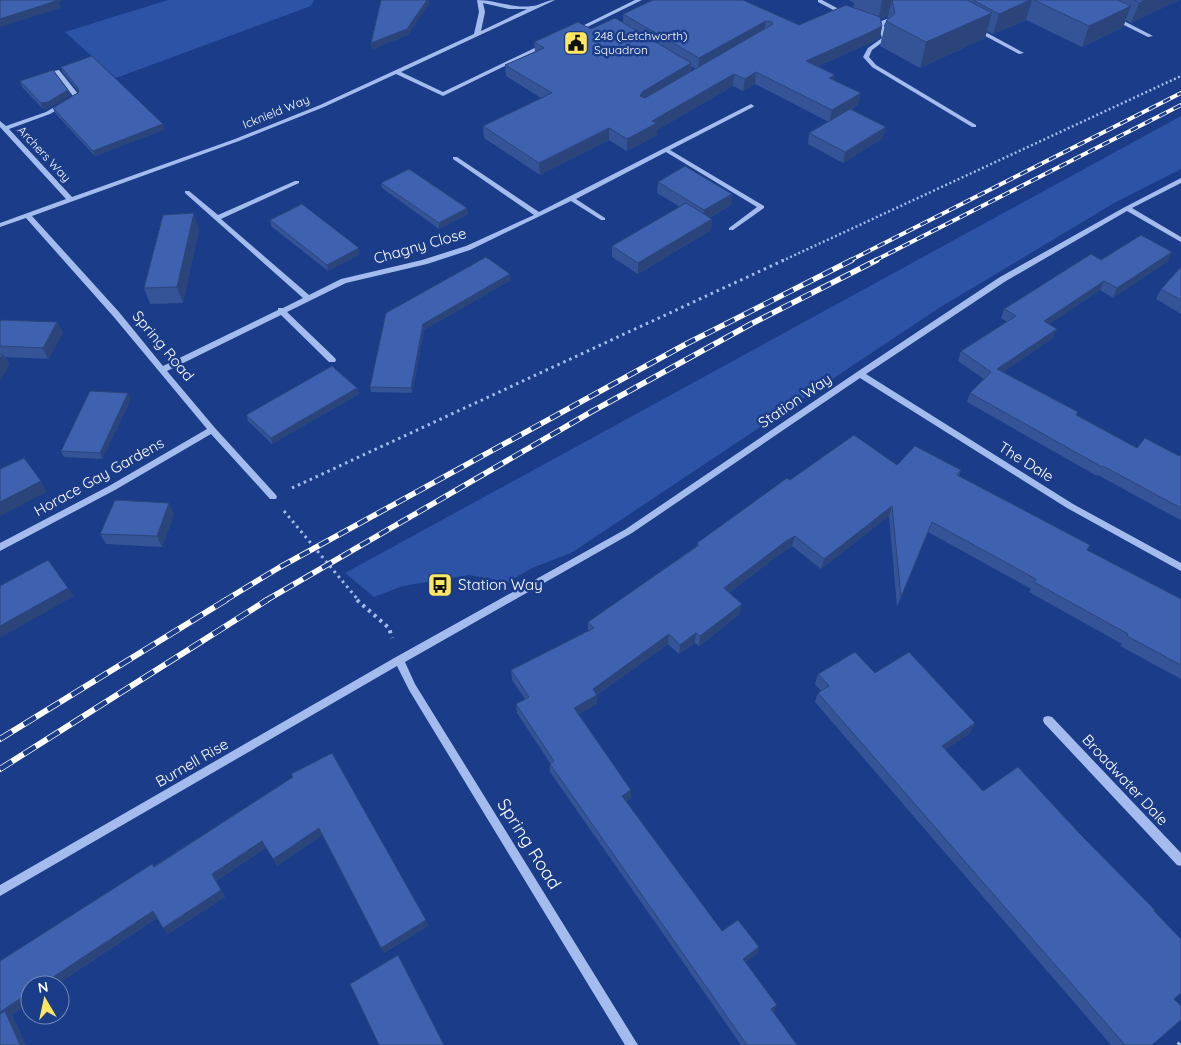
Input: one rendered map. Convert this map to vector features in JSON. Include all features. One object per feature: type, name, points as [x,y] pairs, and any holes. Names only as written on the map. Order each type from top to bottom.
[{"type":"street","points":[[477,34],[482,12],[480,0],[509,7],[535,8]]},
{"type":"street","name":"Icknield Way","points":[[0,225],[237,140],[322,106],[552,0]]},
{"type":"street","points":[[568,34],[606,19],[633,1]]},
{"type":"street","points":[[820,1],[850,16]]},
{"type":"street","points":[[905,14],[878,25],[885,38],[866,53],[866,57],[874,66],[974,126]]},
{"type":"street","points":[[1109,16],[1150,36]]},
{"type":"street","points":[[972,27],[1021,53]]},
{"type":"street","points":[[397,72],[443,94],[550,42]]},
{"type":"street","points":[[3,126],[48,113],[77,96],[58,71]]},
{"type":"street","name":"Chagny Close","points":[[164,369],[307,297],[344,281],[424,262],[468,248],[752,106]]},
{"type":"street","name":"Archers Way","points":[[3,126],[71,200]]},
{"type":"street","points":[[666,150],[762,206],[731,230]]},
{"type":"street","points":[[456,158],[539,214]]},
{"type":"street","name":"Station Way","points":[[399,660],[629,531],[1003,279],[1127,208],[1181,180]]},
{"type":"street","points":[[217,218],[296,182]]},
{"type":"street","points":[[187,192],[307,297]]},
{"type":"street","points":[[570,198],[603,219]]},
{"type":"street","points":[[1127,208],[1181,240]]},
{"type":"street","name":"Spring Road","points":[[27,215],[164,369],[212,430],[273,497]]},
{"type":"street","points":[[281,310],[332,360]]},
{"type":"street","name":"The Dale","points":[[860,374],[1070,506],[1181,567]]},
{"type":"street","name":"Horace Gay Gardens","points":[[0,547],[112,488],[212,430]]},
{"type":"street","name":"Spring Road","points":[[399,660],[412,687],[632,1045]]},
{"type":"street","name":"Burnell Rise","points":[[0,891],[399,660]]},
{"type":"street","name":"Broadwater Dale","points":[[1048,720],[1181,861]]},
{"type":"path","points":[[399,660],[389,628],[357,600],[273,497],[1181,76]]},
{"type":"path","points":[[1178,1045],[1181,1042]]},
{"type":"shaded area","points":[[168,0],[314,0],[311,6],[116,78],[65,32]]},
{"type":"shaded area","points":[[1181,116],[1181,169],[1116,202],[939,308],[571,553],[532,568],[508,582],[469,575],[403,586],[374,597],[345,573]]},
{"type":"building","points":[[0,0],[59,0],[0,19]]},
{"type":"building","points":[[381,0],[427,0],[407,29],[371,43]]},
{"type":"building","points":[[653,0],[743,0],[799,25],[846,5],[880,17],[882,26],[806,61],[835,75],[829,78],[861,93],[832,110],[756,72],[745,79],[734,74],[652,121],[657,123],[627,139],[609,128],[539,163],[483,126],[552,93],[505,65],[544,48],[534,42],[578,22],[591,29],[615,18],[691,63],[642,92],[640,96],[645,98],[773,24],[766,21],[699,58],[623,14]]},
{"type":"building","points":[[892,0],[967,0],[992,13],[926,42],[886,21],[895,13]]},
{"type":"building","points":[[973,0],[1030,0],[999,14]]},
{"type":"building","points":[[1034,0],[1118,0],[1131,6],[1089,26]]},
{"type":"building","points":[[1134,0],[1145,0],[1139,3]]},
{"type":"building","points":[[92,56],[163,124],[93,151],[53,108],[79,92],[78,88],[61,67]]},
{"type":"building","points":[[53,70],[68,90],[48,102],[41,103],[20,81]]},
{"type":"building","points":[[850,109],[886,127],[845,152],[809,133]]},
{"type":"building","points":[[685,166],[732,194],[704,210],[658,182]]},
{"type":"building","points":[[409,169],[467,208],[439,223],[381,183]]},
{"type":"building","points":[[686,203],[712,219],[638,263],[612,246]]},
{"type":"building","points":[[302,204],[359,248],[327,265],[270,220]]},
{"type":"building","points":[[194,213],[177,287],[144,288],[163,215]]},
{"type":"building","points":[[1141,235],[1172,252],[1117,288],[1104,281],[1044,321],[1057,329],[997,369],[1078,412],[1076,415],[1137,448],[1145,438],[1179,456],[1181,454],[1181,508],[1102,467],[970,393],[991,372],[961,351],[1016,316],[1004,309],[1091,254],[1101,260]]},
{"type":"building","points":[[486,257],[510,274],[423,324],[411,388],[370,387],[386,313]]},
{"type":"building","points":[[1181,267],[1181,300],[1161,289]]},
{"type":"building","points":[[1,320],[57,322],[43,348],[0,346]]},
{"type":"building","points":[[332,366],[357,388],[271,438],[246,415]]},
{"type":"building","points":[[90,391],[128,393],[100,453],[61,451]]},
{"type":"building","points":[[854,435],[897,465],[915,446],[961,470],[957,475],[1090,545],[1087,550],[1181,599],[1181,665],[1034,582],[1036,579],[932,522],[901,597],[892,506],[824,559],[795,536],[786,541],[724,588],[742,604],[700,636],[696,633],[680,645],[669,634],[593,689],[597,695],[574,708],[631,790],[622,796],[722,931],[738,920],[759,947],[743,959],[777,1005],[771,1009],[797,1045],[747,1045],[550,764],[554,761],[516,704],[529,697],[511,670],[594,628],[588,622],[699,545],[697,543],[787,478],[790,480]]},
{"type":"building","points":[[24,458],[41,481],[0,502],[0,469]]},
{"type":"building","points":[[115,500],[169,503],[157,536],[100,534]]},
{"type":"building","points":[[48,560],[68,588],[0,626],[0,586]]},
{"type":"building","points":[[855,652],[875,673],[909,652],[975,723],[942,746],[983,791],[1018,767],[1181,939],[1181,993],[1174,999],[1181,1006],[1181,1020],[1152,1045],[1125,1045],[818,693],[829,686],[818,674]]},
{"type":"building","points":[[332,753],[426,920],[381,948],[319,828],[273,859],[262,841],[212,874],[221,890],[163,928],[153,911],[56,975],[20,975],[20,999],[0,1012],[0,961],[152,864],[154,867],[293,777],[291,774]]},
{"type":"building","points":[[398,955],[444,1045],[379,1045],[350,984]]},
{"type":"building","points":[[5,1011],[20,1045],[0,1045],[0,1014]]},
{"type":"railway","points":[[849,261],[1181,93]]},
{"type":"railway","points":[[874,261],[1181,105]]},
{"type":"railway","points":[[224,601],[280,567],[686,344],[852,260]]},
{"type":"railway","points":[[265,601],[591,412],[751,324],[877,260]]},
{"type":"railway","points":[[0,739],[226,600]]},
{"type":"railway","points":[[0,769],[267,600]]},
{"type":"place","name":"248 (Letchworth) Squadron","points":[[576,43]]},
{"type":"place","name":"Station Way","points":[[440,585]]}]
